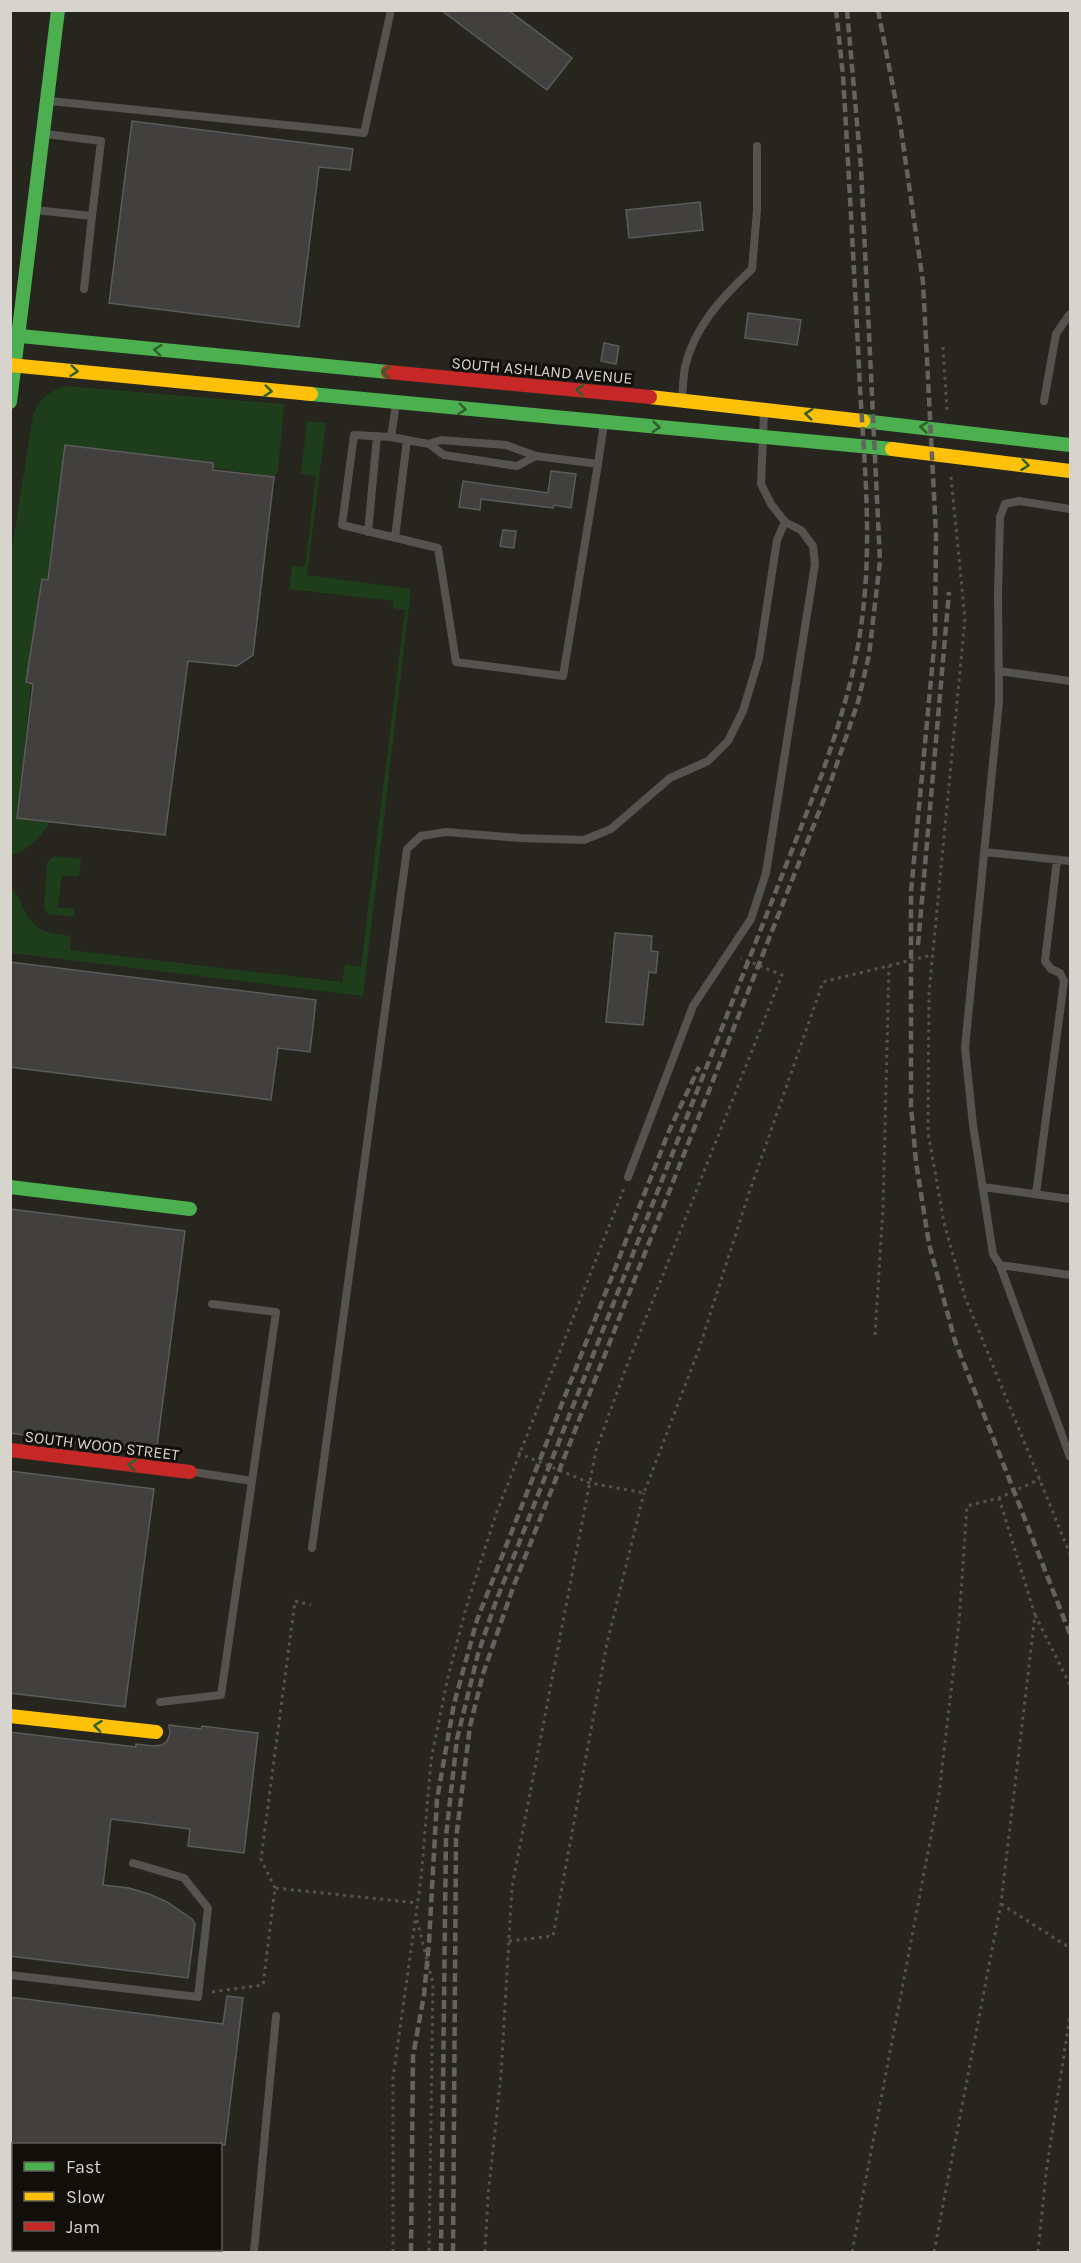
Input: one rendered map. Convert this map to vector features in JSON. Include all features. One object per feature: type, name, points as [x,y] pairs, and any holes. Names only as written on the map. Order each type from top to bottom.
[{"type":"main road","points":[[10,402],[15,336],[34,209],[58,10]]},
{"type":"main road","name":"SOUTH ASHLAND AVENUE","points":[[15,336],[682,400],[1071,445]]},
{"type":"main road","points":[[13,365],[866,447],[1071,471]]},
{"type":"main road","points":[[10,1187],[190,1209]]},
{"type":"main road","name":"SOUTH WOOD STREET","points":[[10,1450],[190,1472]]},
{"type":"main road","points":[[10,1716],[156,1732]]},
{"type":"lane","points":[[48,101],[364,133],[391,10]]},
{"type":"lane","points":[[43,134],[101,141],[84,289]]},
{"type":"lane","points":[[682,400],[686,365],[702,324],[730,289],[752,269],[757,210],[757,146]]},
{"type":"lane","points":[[34,209],[92,216]]},
{"type":"lane","points":[[1044,401],[1056,334],[1070,312]]},
{"type":"lane","points":[[391,437],[397,403]]},
{"type":"lane","points":[[628,1177],[693,1006],[751,919],[766,873],[815,564],[813,546],[801,530],[784,522],[771,504],[761,484],[764,409]]},
{"type":"lane","points":[[536,456],[517,466],[444,455],[429,444],[391,437],[354,435],[342,525],[438,548],[456,662],[562,676],[604,422]]},
{"type":"lane","points":[[368,532],[377,436]]},
{"type":"lane","points":[[394,538],[407,440]]},
{"type":"lane","points":[[429,444],[441,440],[506,445],[536,456],[598,464]]},
{"type":"lane","points":[[1071,509],[1019,501],[1005,504],[1000,517],[999,700],[965,1048],[982,1187],[993,1254],[1000,1265],[1071,1457]]},
{"type":"lane","points":[[312,1548],[407,849],[421,836],[446,832],[584,840],[610,829],[670,778],[708,761],[728,741],[743,711],[759,658],[777,540],[784,522]]},
{"type":"lane","points":[[999,671],[1071,681]]},
{"type":"lane","points":[[984,852],[1071,861]]},
{"type":"lane","points":[[1036,1194],[1064,981],[1060,973],[1051,969],[1045,961],[1057,860]]},
{"type":"lane","points":[[982,1187],[1071,1199]]},
{"type":"lane","points":[[1000,1265],[1071,1275]]},
{"type":"lane","points":[[160,1702],[221,1695],[276,1312],[212,1304]]},
{"type":"lane","points":[[190,1472],[252,1481]]},
{"type":"lane","points":[[10,1976],[198,1996],[208,1908],[184,1878],[133,1863]]},
{"type":"lane","points":[[254,2253],[276,2016]]},
{"type":"lane","points":[[119,2251],[136,2253]]},
{"type":"path","points":[[943,347],[946,403]]},
{"type":"path","points":[[485,2253],[488,2196],[501,2074],[512,1887],[596,1450],[626,1368],[782,975],[728,952]]},
{"type":"path","points":[[509,1941],[553,1936],[607,1643],[644,1493],[699,1349],[748,1196],[823,982],[933,955]]},
{"type":"path","points":[[875,1335],[883,1208],[889,966]]},
{"type":"path","points":[[393,2253],[393,2078],[418,1903],[431,1760],[448,1677],[466,1608],[496,1514],[628,1177]]},
{"type":"path","points":[[518,1453],[590,1483],[644,1493]]},
{"type":"path","points":[[852,2253],[939,1794],[959,1622],[967,1506],[999,1498],[1040,1479]]},
{"type":"path","points":[[999,1498],[1035,1615],[1071,1685]]},
{"type":"path","points":[[198,1996],[263,1985],[275,1888],[261,1859],[295,1601],[311,1605]]},
{"type":"path","points":[[934,2253],[1001,1903],[1035,1615]]},
{"type":"path","points":[[275,1888],[418,1903]]},
{"type":"path","points":[[1001,1903],[1071,1948]]},
{"type":"path","points":[[416,1916],[432,1984],[429,2253]]},
{"type":"path","points":[[1038,2253],[1046,2173],[1071,2015]]},
{"type":"green space","points":[[65,386],[284,404],[278,472],[274,477],[65,446],[48,580],[42,579],[17,818],[50,822],[33,843],[11,855],[11,554],[33,415],[45,396]]},
{"type":"green space","points":[[307,421],[326,423],[307,575],[411,589],[363,996],[11,953],[11,888],[37,927],[48,932],[71,936],[70,950],[342,982],[345,965],[361,967],[405,610],[392,608],[393,601],[289,589],[292,566],[305,567],[316,476],[301,474]]},
{"type":"green space","points":[[57,856],[81,859],[79,877],[62,875],[58,907],[75,909],[74,917],[49,914],[44,909],[47,864],[51,858]]},
{"type":"building","points":[[441,10],[508,10],[572,58],[547,90]]},
{"type":"building","points":[[132,121],[353,149],[350,170],[319,167],[299,327],[109,303]]},
{"type":"building","points":[[700,202],[703,230],[629,238],[626,210]]},
{"type":"building","points":[[748,313],[801,320],[797,345],[745,338]]},
{"type":"building","points":[[604,343],[619,346],[616,364],[601,361]]},
{"type":"building","points":[[65,445],[213,463],[213,470],[274,477],[253,655],[237,666],[188,661],[165,835],[17,818],[33,684],[26,682],[42,579],[48,580]]},
{"type":"building","points":[[551,471],[576,474],[571,508],[481,499],[480,510],[459,507],[463,481],[548,493]]},
{"type":"building","points":[[503,530],[516,531],[514,548],[500,546]]},
{"type":"building","points":[[615,933],[652,936],[651,951],[658,952],[656,973],[649,972],[643,1025],[606,1022]]},
{"type":"building","points":[[10,962],[316,1000],[310,1052],[278,1048],[271,1100],[10,1067]]},
{"type":"building","points":[[10,1209],[185,1231],[156,1454],[10,1433]]},
{"type":"building","points":[[10,1471],[154,1489],[125,1707],[10,1693]]},
{"type":"building","points":[[169,1725],[201,1729],[202,1726],[258,1733],[244,1853],[188,1846],[190,1829],[111,1819],[103,1885],[129,1888],[149,1894],[167,1902],[192,1919],[195,1924],[188,1978],[10,1956],[10,1732],[136,1747],[136,1744],[162,1745],[170,1734]]},
{"type":"building","points":[[227,1996],[243,1998],[225,2145],[222,2143],[12,2143],[10,2145],[10,1997],[223,2024]]},
{"type":"railway","points":[[441,2252],[446,1836],[457,1739],[478,1654],[495,1604],[822,774],[844,704],[857,651],[866,572],[866,480],[843,75],[836,10]]},
{"type":"railway","points":[[453,2252],[456,1839],[470,1726],[483,1674],[514,1585],[830,784],[858,702],[869,655],[880,561],[861,168],[847,10]]},
{"type":"railway","points":[[878,10],[900,123],[923,282],[936,534],[935,637],[911,892],[911,1106],[916,1162],[929,1244],[955,1341],[1070,1634]]},
{"type":"railway","points":[[918,945],[949,592]]},
{"type":"railway","points":[[411,2252],[413,2056],[424,1995],[429,1942],[437,1799],[454,1704],[477,1620],[669,1131],[699,1067]]},
{"type":"traffic: fast","points":[[10,402],[58,10]]},
{"type":"traffic: fast","points":[[10,335],[388,372]]},
{"type":"traffic: fast","points":[[311,394],[892,449]]},
{"type":"traffic: fast","points":[[863,421],[1070,445]]},
{"type":"traffic: fast","points":[[10,1187],[190,1209]]},
{"type":"traffic: slow","points":[[10,365],[311,394]]},
{"type":"traffic: slow","points":[[650,397],[863,421]]},
{"type":"traffic: slow","points":[[892,449],[1070,471]]},
{"type":"traffic: slow","points":[[10,1716],[156,1732]]},
{"type":"traffic: jam","points":[[388,372],[650,397]]},
{"type":"traffic: jam","points":[[10,1450],[190,1472]]}]
